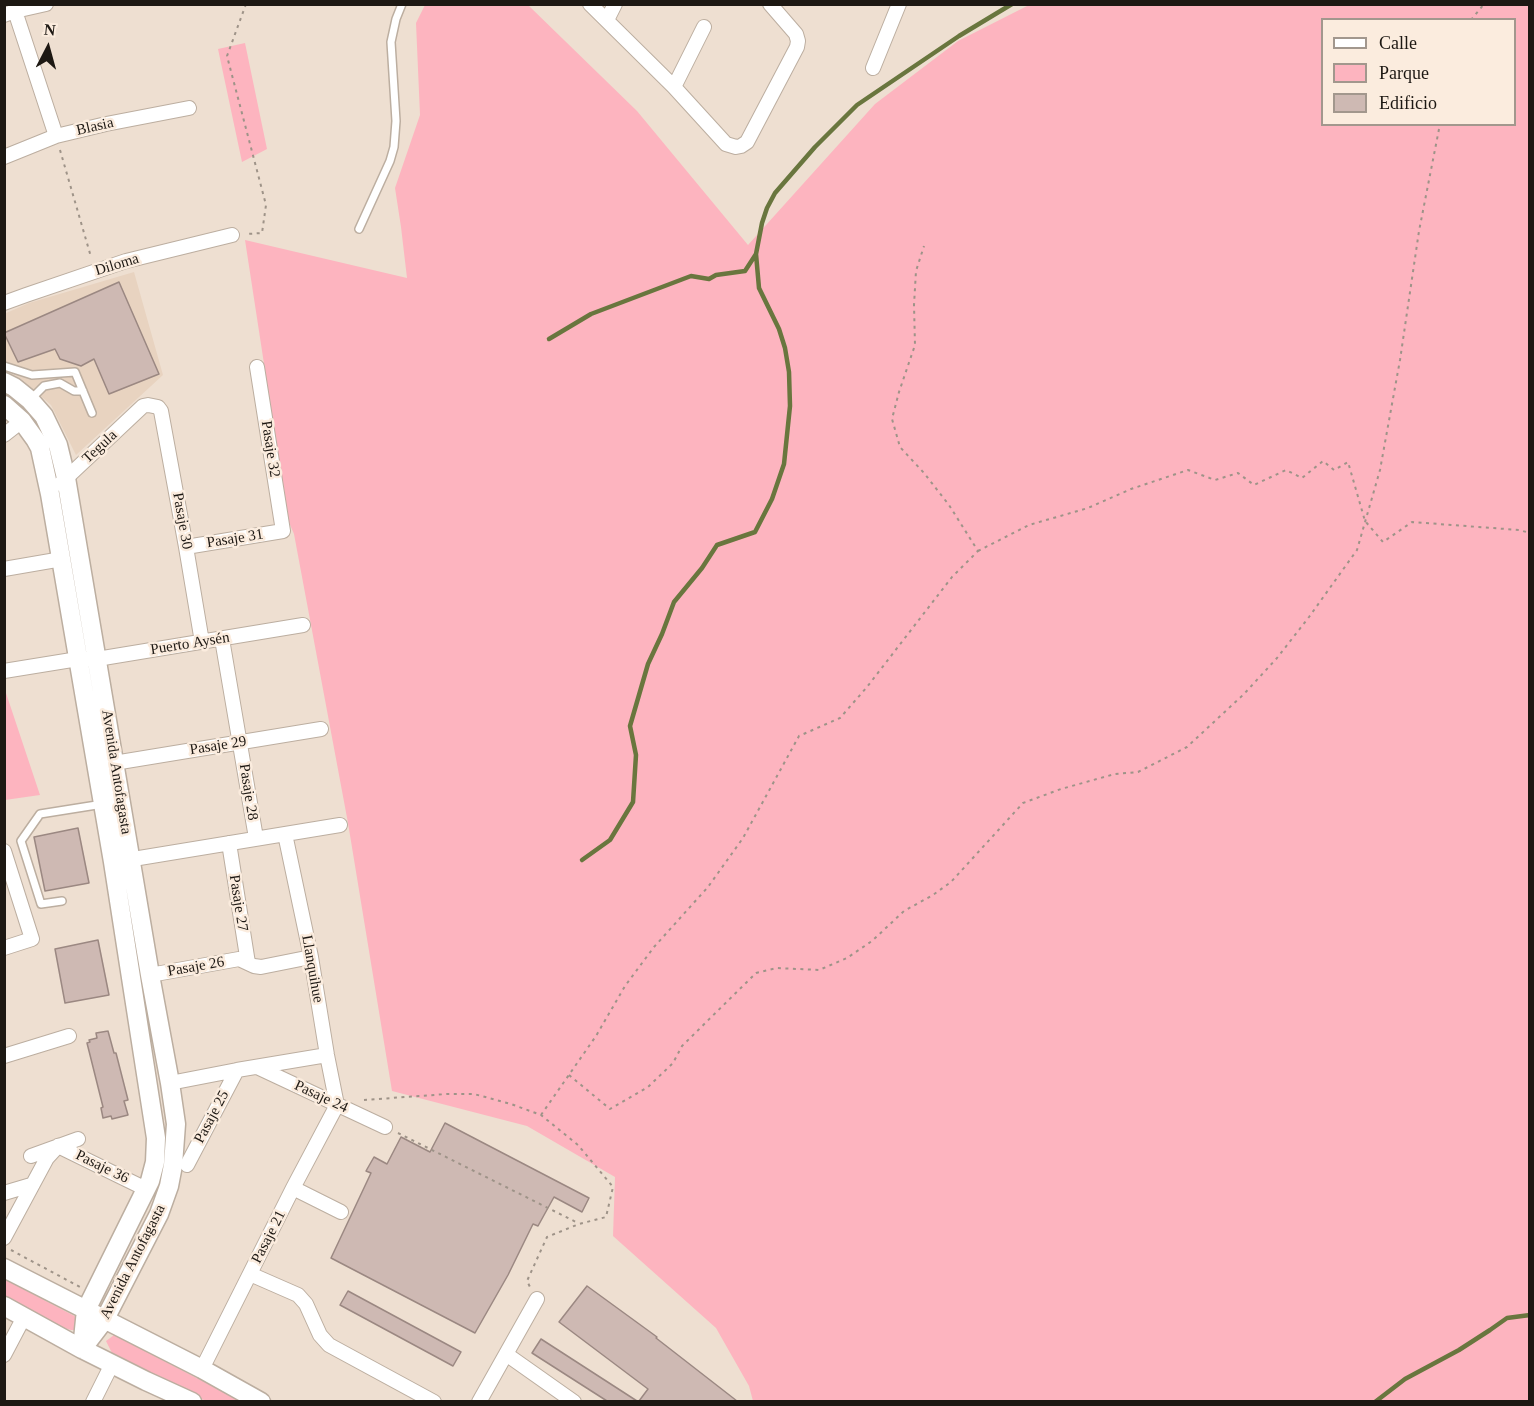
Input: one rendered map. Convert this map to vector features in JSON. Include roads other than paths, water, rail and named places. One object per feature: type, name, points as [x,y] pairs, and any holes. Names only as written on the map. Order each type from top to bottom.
[{"type":"street","points":[[46,4],[10,13],[56,136]]},
{"type":"street","points":[[590,4],[674,87],[726,144],[736,147],[745,144],[797,47],[798,40],[795,34],[770,4]]},
{"type":"street","points":[[607,20],[615,4]]},
{"type":"street","points":[[873,68],[899,4]]},
{"type":"street","points":[[674,87],[704,27]]},
{"type":"street","name":"Blasia","points":[[4,157],[56,136],[189,108]]},
{"type":"street","name":"Diloma","points":[[4,303],[126,261],[232,235]]},
{"type":"street","name":"Pasaje 32","points":[[257,367],[283,531]]},
{"type":"street","name":"Avenida Antofagasta","points":[[4,382],[30,400],[44,416],[54,435],[66,478],[114,763],[122,860],[156,1138],[155,1162],[146,1189],[90,1302],[82,1349]]},
{"type":"street","name":"Avenida Antofagasta","points":[[4,405],[22,421],[40,448],[62,560],[103,804],[122,860],[150,975],[176,1124],[174,1165],[156,1220],[105,1319],[82,1349]]},
{"type":"street","name":"Tegula","points":[[50,494],[143,406],[153,405]]},
{"type":"street","name":"Pasaje 30","points":[[153,405],[161,411],[202,642]]},
{"type":"street","points":[[4,435],[22,421]]},
{"type":"street","name":"Pasaje 31","points":[[186,547],[283,531]]},
{"type":"street","points":[[4,569],[62,560]]},
{"type":"street","name":"Puerto Aysén","points":[[4,671],[78,659],[97,659],[303,625]]},
{"type":"street","name":"Pasaje 28","points":[[222,639],[256,838]]},
{"type":"street","name":"Pasaje 29","points":[[114,763],[321,729]]},
{"type":"street","points":[[122,860],[340,825]]},
{"type":"street","name":"Llanquihue","points":[[285,834],[311,957],[327,1055],[338,1105]]},
{"type":"street","name":"Pasaje 27","points":[[229,843],[248,963]]},
{"type":"street","points":[[4,851],[32,939],[4,948]]},
{"type":"street","name":"Pasaje 26","points":[[150,975],[239,959],[261,967],[311,957]]},
{"type":"street","points":[[4,1056],[69,1036]]},
{"type":"street","name":"Pasaje 25","points":[[170,1083],[327,1055]]},
{"type":"street","name":"Pasaje 24","points":[[257,1066],[385,1127]]},
{"type":"street","name":"Pasaje 25","points":[[187,1165],[237,1070]]},
{"type":"street","name":"Pasaje 21","points":[[202,1369],[293,1188],[338,1105]]},
{"type":"street","points":[[31,1156],[78,1139]]},
{"type":"street","points":[[7,1243],[32,1185],[47,1158],[58,1146]]},
{"type":"street","name":"Pasaje 36","points":[[58,1146],[146,1189]]},
{"type":"street","points":[[4,1193],[32,1185]]},
{"type":"street","points":[[293,1188],[342,1212]]},
{"type":"street","points":[[4,1268],[90,1302],[105,1319],[261,1401]]},
{"type":"street","points":[[250,1274],[298,1295],[306,1304],[320,1335],[329,1345],[434,1401]]},
{"type":"street","points":[[479,1401],[537,1299]]},
{"type":"street","points":[[4,1306],[82,1349],[192,1401]]},
{"type":"street","points":[[4,1355],[24,1317]]},
{"type":"street","points":[[506,1354],[574,1401]]},
{"type":"street","points":[[93,1401],[112,1364]]},
{"type":"lane","points":[[359,229],[390,161],[394,147],[396,121],[391,42],[402,4]]},
{"type":"lane","points":[[4,366],[33,375],[75,372],[92,413]]},
{"type":"lane","points":[[30,400],[44,386],[60,383],[74,391],[83,391]]},
{"type":"lane","points":[[62,901],[41,904],[21,841],[40,814],[103,804]]},
{"type":"waterway","points":[[582,860],[610,840],[633,802],[636,755],[630,726],[648,664],[674,602],[702,568],[717,545],[755,532],[772,499],[784,464],[790,406],[789,372],[779,329],[759,288],[756,254],[767,208],[775,193],[815,147],[857,105],[959,36],[1012,4]]},
{"type":"waterway","points":[[549,339],[591,314],[691,276],[709,279],[716,275],[745,271],[756,254]]},
{"type":"waterway","points":[[1375,1402],[1405,1379],[1459,1350],[1507,1318],[1530,1315]]}]
